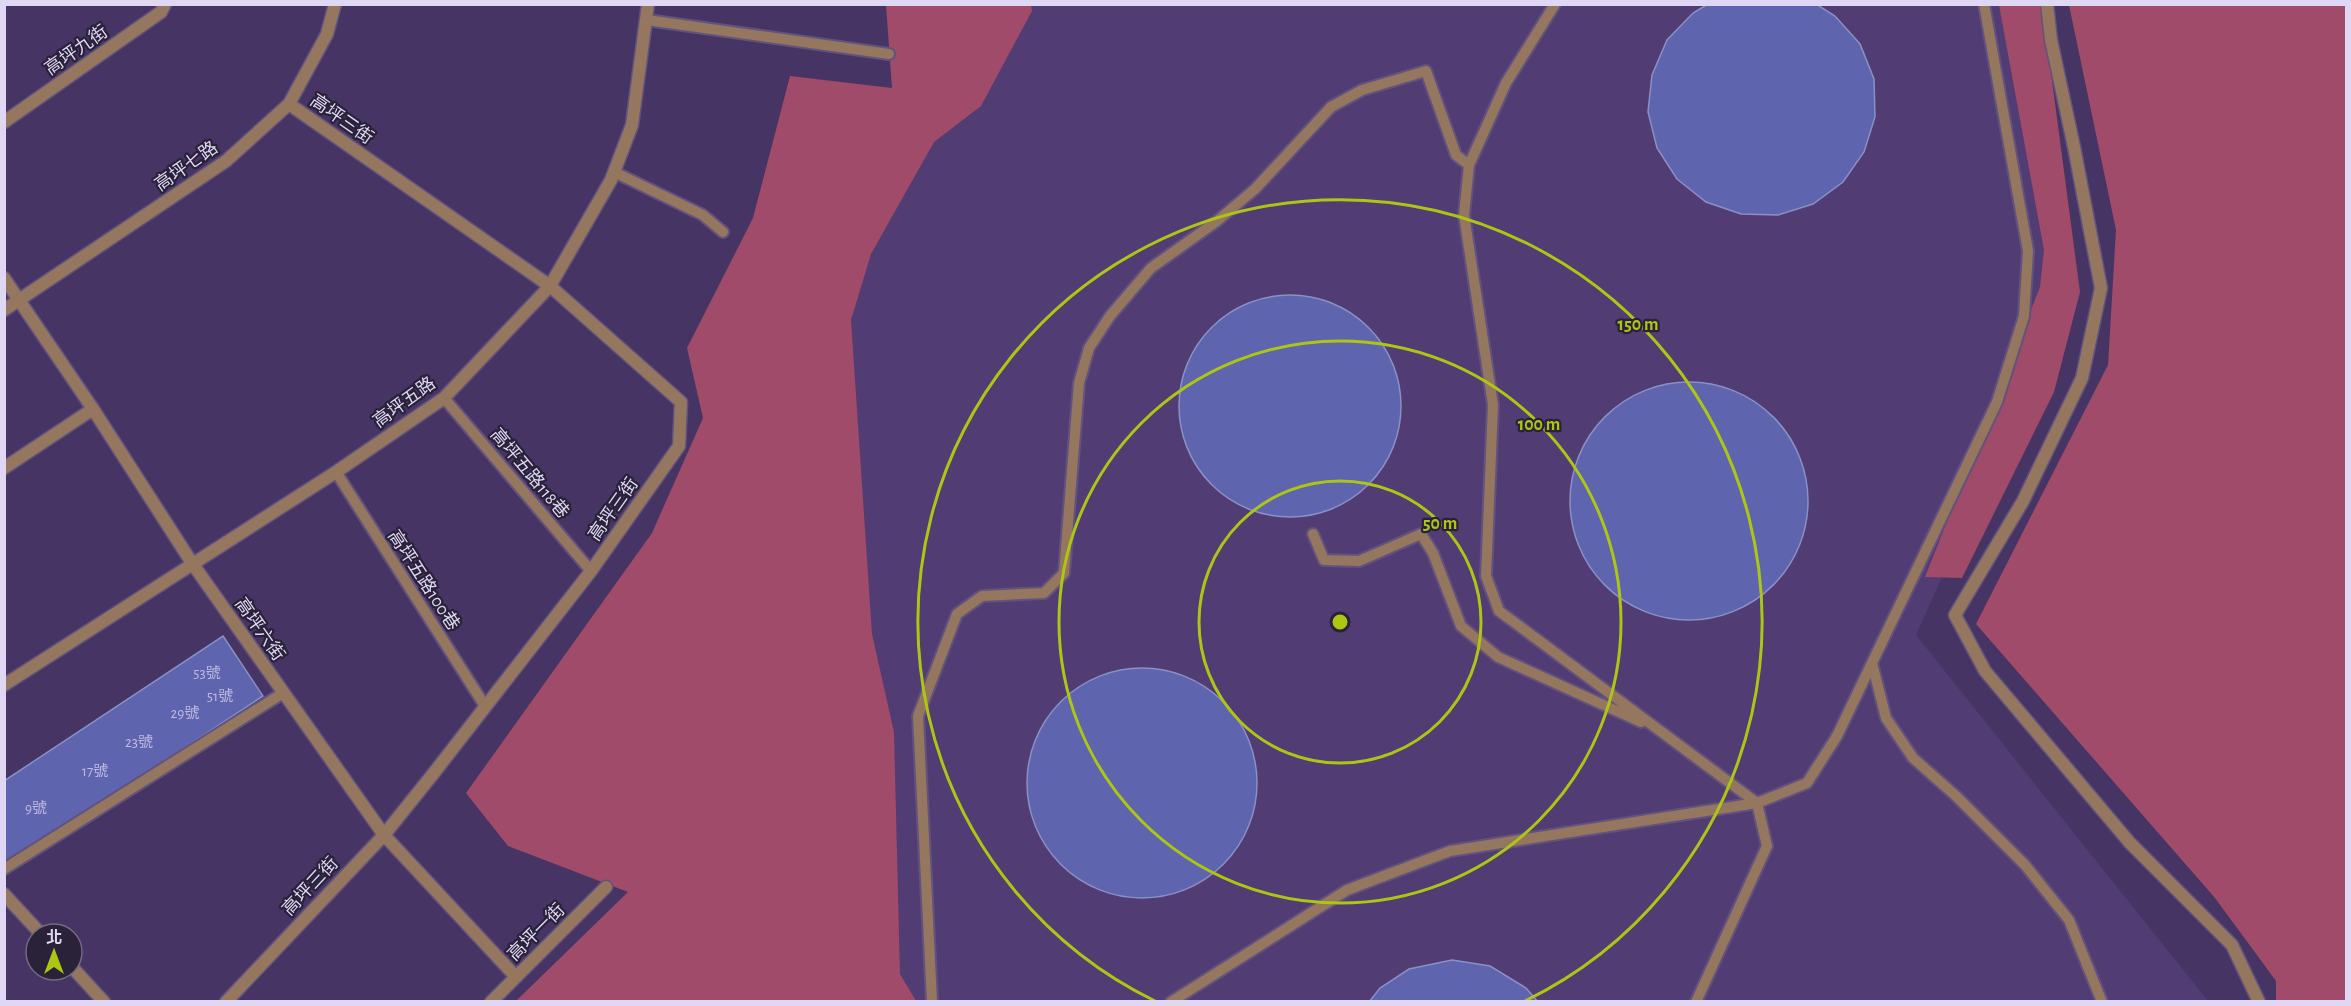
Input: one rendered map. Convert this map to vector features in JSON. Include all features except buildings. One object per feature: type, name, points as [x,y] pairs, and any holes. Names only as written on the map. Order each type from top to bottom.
[{"type":"street","name":"高坪九街","points":[[4,122],[161,12],[165,4]]},
{"type":"street","name":"高坪七路","points":[[4,310],[226,161],[289,104],[327,34],[334,4]]},
{"type":"street","name":"高坪五路","points":[[4,685],[336,472],[444,398],[550,286],[614,172],[632,125],[648,4]]},
{"type":"street","points":[[2047,4],[2051,40],[2101,288],[2082,378],[2023,501],[1955,615],[1993,680],[2130,843],[2232,945],[2259,1002]]},
{"type":"street","name":"高坪三街","points":[[226,1002],[384,835],[591,571],[680,446],[681,402],[550,286],[289,104]]},
{"type":"street","name":"高坪六街","points":[[4,278],[192,563],[384,835],[516,977]]},
{"type":"street","points":[[4,468],[93,410]]},
{"type":"street","name":"高坪一街","points":[[491,1002],[606,887]]},
{"type":"street","points":[[4,894],[30,922]]},
{"type":"street","points":[[84,980],[104,1002]]},
{"type":"lane","points":[[1555,4],[1506,82],[1469,165],[1464,215],[1493,405],[1486,576],[1498,610],[1757,802],[1767,846],[1696,1002]]},
{"type":"lane","points":[[1171,1002],[1347,890],[1450,851],[1757,802],[1807,783],[1837,736],[1997,402],[2024,316],[2028,251],[1984,4]]},
{"type":"lane","points":[[647,20],[889,54]]},
{"type":"lane","points":[[932,1002],[918,717],[957,614],[982,596],[1044,593],[1064,573],[1079,383],[1089,348],[1110,316],[1151,268],[1216,221],[1255,189],[1331,107],[1362,90],[1426,71],[1456,154],[1469,165]]},
{"type":"lane","points":[[614,172],[703,215],[723,232]]},
{"type":"lane","name":"高坪五路118巷","points":[[444,398],[591,571]]},
{"type":"lane","name":"高坪五路100巷","points":[[336,472],[485,706]]},
{"type":"lane","points":[[1313,534],[1324,560],[1359,561],[1421,534],[1433,554],[1461,626],[1498,657],[1660,731]]},
{"type":"lane","points":[[1872,663],[1886,718],[1912,758],[1956,796],[2025,865],[2068,920],[2102,1002]]},
{"type":"lane","points":[[4,868],[283,693]]},
{"type":"shaded area","points":[[886,5],[1031,5],[1032,11],[981,106],[934,142],[871,254],[851,320],[872,634],[894,732],[900,974],[916,1001],[516,1001],[628,892],[508,846],[466,793],[652,533],[703,418],[687,348],[753,218],[790,76],[892,88]]},
{"type":"shaded area","points":[[915,5],[2027,5],[2067,298],[1916,635],[2208,1001],[825,1001],[821,282],[905,113]]},
{"type":"shaded area","points":[[1999,5],[2042,5],[2080,292],[2054,392],[1962,578],[1925,577],[2040,287],[2044,250]]},
{"type":"shaded area","points":[[2069,5],[2346,5],[2346,1001],[2276,1001],[2276,981],[2215,898],[1976,624],[2108,365],[2116,230]]}]
